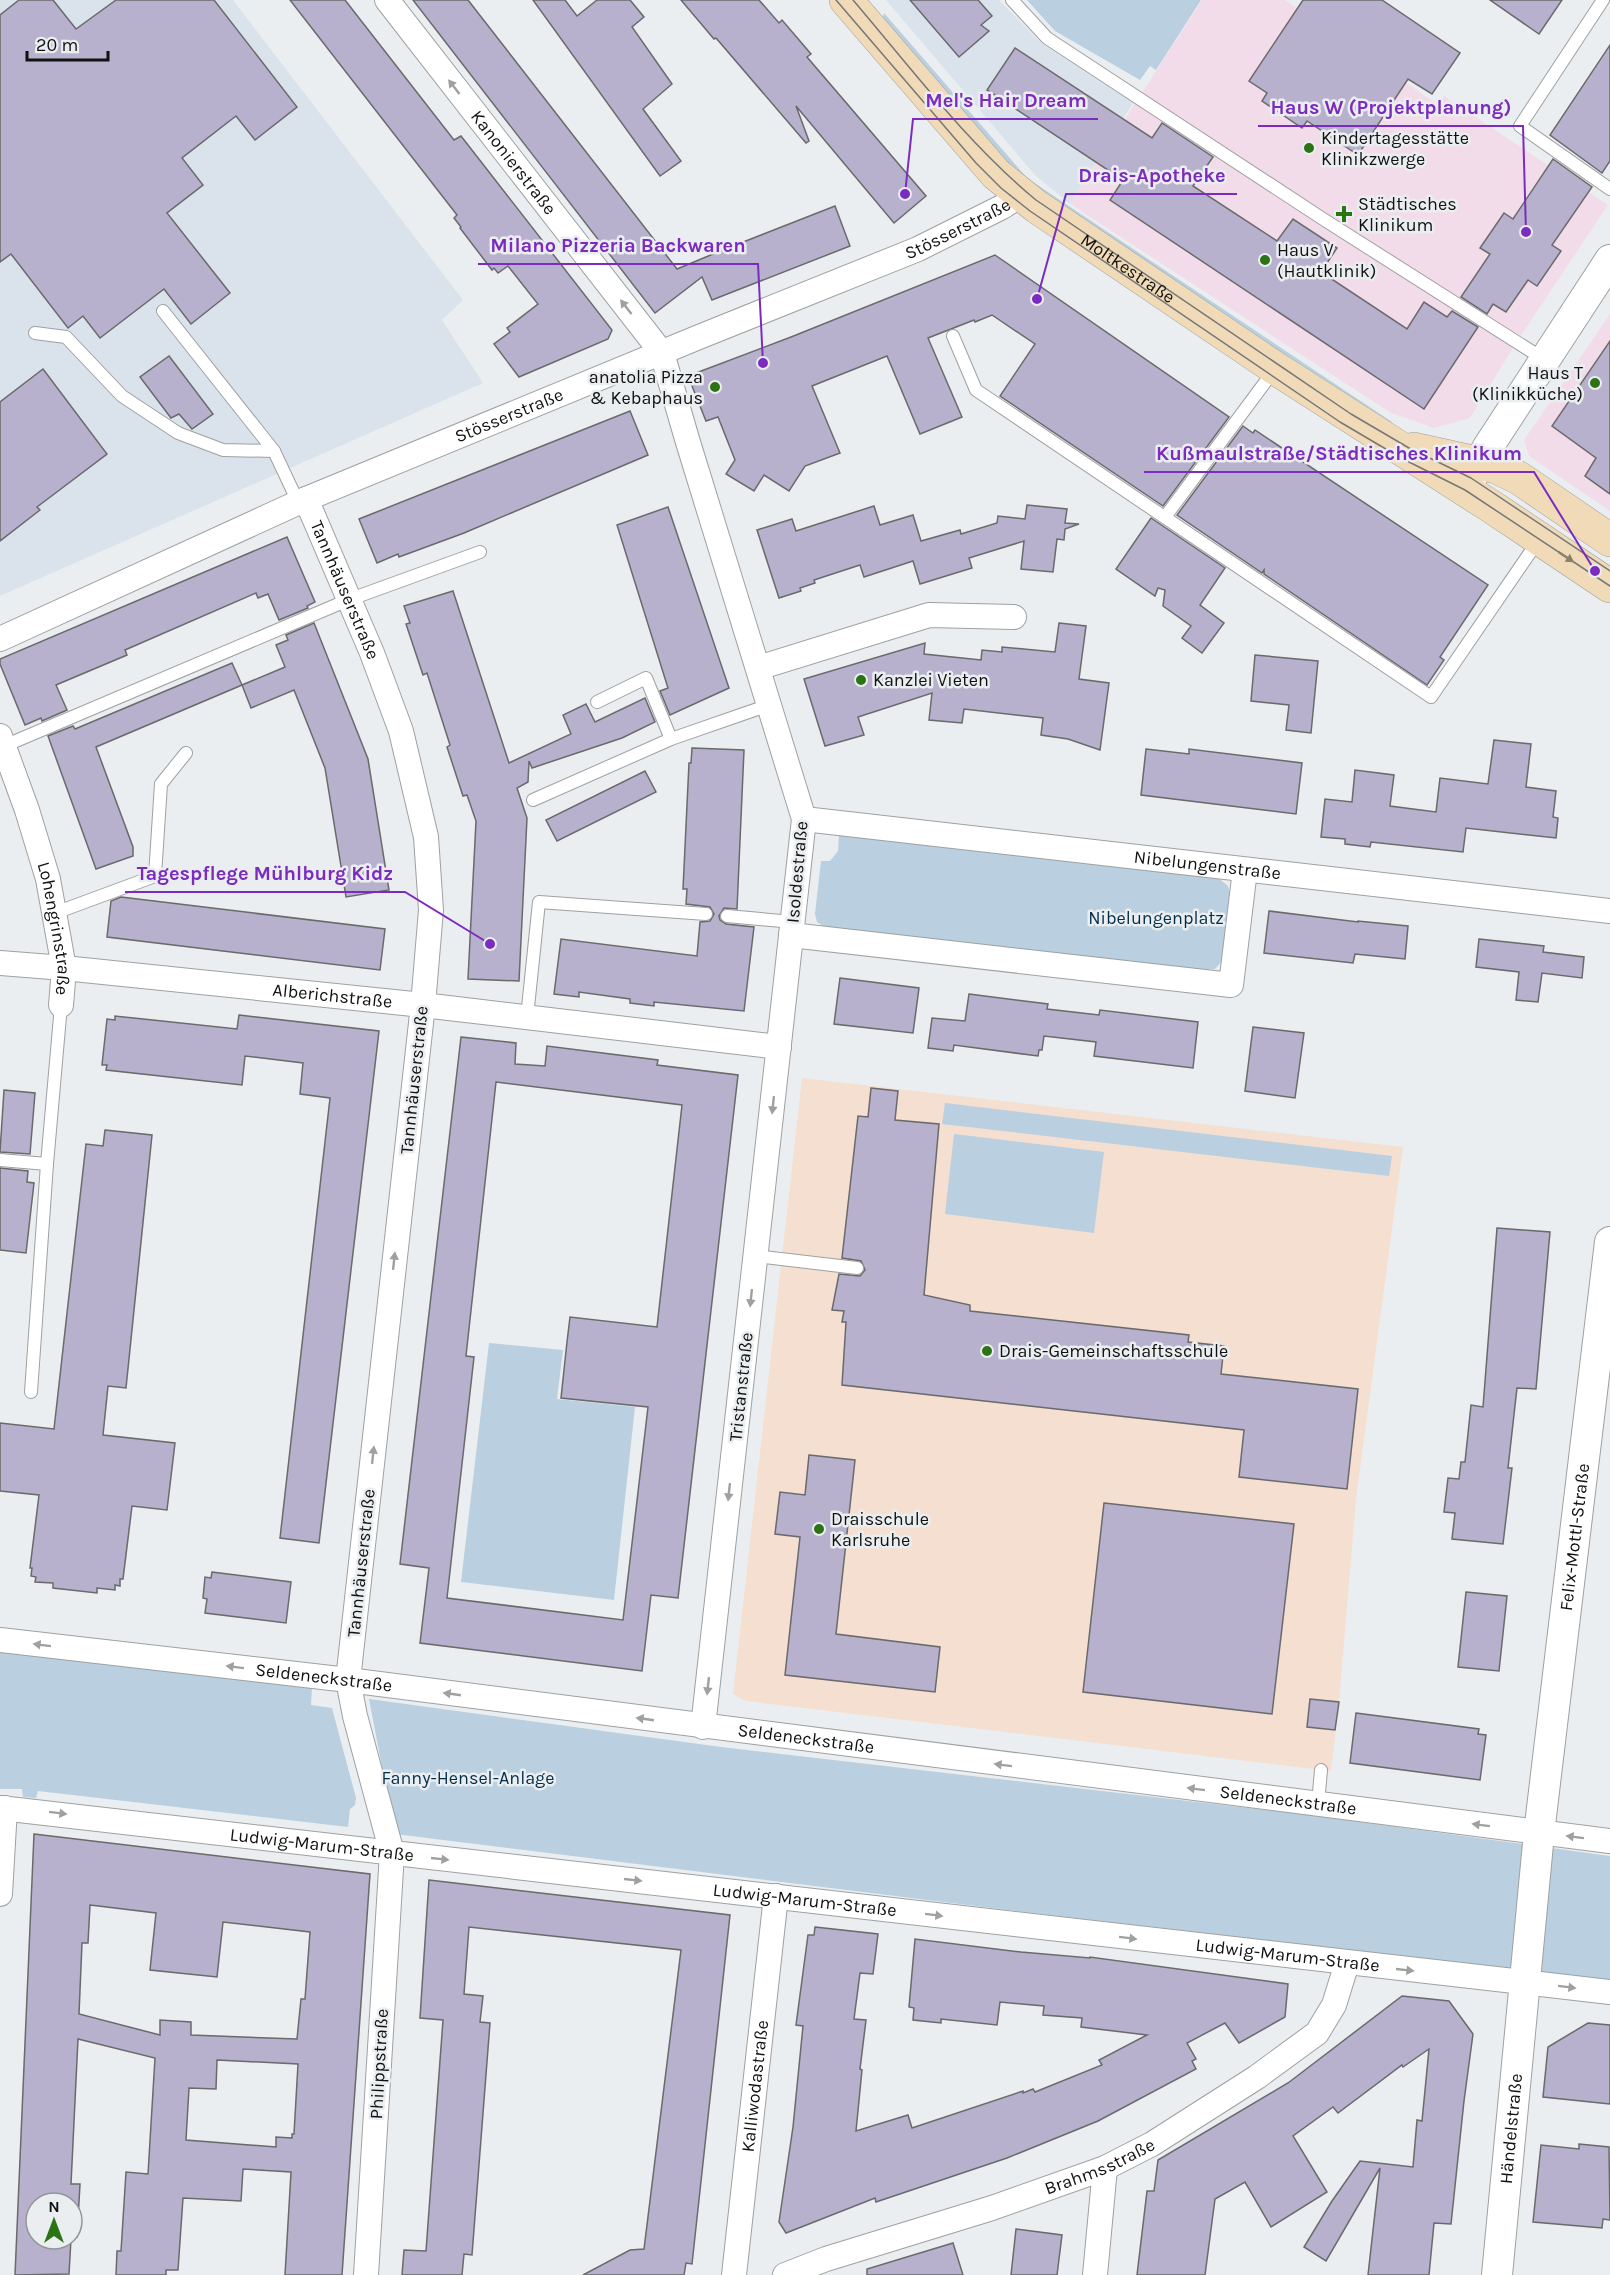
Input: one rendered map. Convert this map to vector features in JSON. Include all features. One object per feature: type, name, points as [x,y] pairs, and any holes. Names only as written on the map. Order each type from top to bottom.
[{"type":"main road","name":"Moltkestraße","points":[[846,0],[996,174],[1021,195],[1275,368],[1395,446],[1472,477],[1539,540],[1610,586]]},
{"type":"main road","name":"Moltkestraße","points":[[1472,477],[1496,467],[1520,478],[1610,540]]},
{"type":"street","name":"Kanonierstraße","points":[[387,0],[662,353]]},
{"type":"street","name":"Stösserstraße","points":[[0,639],[302,500],[918,249],[1002,207],[1021,195]]},
{"type":"street","points":[[1472,477],[1610,260]]},
{"type":"street","name":"Isoldestraße","points":[[662,353],[804,819],[779,1047]]},
{"type":"street","name":"Tannhäuserstraße","points":[[302,500],[372,653],[400,731],[426,837],[430,910],[423,1005],[348,1680],[357,1728],[392,1853]]},
{"type":"street","points":[[758,668],[929,615],[1014,617]]},
{"type":"street","name":"Lohengrinstraße","points":[[2,741],[45,867],[64,968],[61,1005]]},
{"type":"street","name":"Nibelungenstraße","points":[[804,819],[1610,911]]},
{"type":"street","points":[[792,928],[1231,985],[1245,870]]},
{"type":"street","name":"Alberichstraße","points":[[0,963],[423,1005],[779,1047]]},
{"type":"street","name":"Tristanstraße","points":[[704,1727],[779,1047]]},
{"type":"street","name":"Felix-Mottl-Straße","points":[[1539,1833],[1610,1242]]},
{"type":"street","name":"Seldeneckstraße","points":[[0,1640],[348,1680],[1610,1841]]},
{"type":"street","points":[[0,1894],[2,1808]]},
{"type":"street","name":"Ludwig-Marum-Straße","points":[[2,1808],[1347,1964],[1610,1992]]},
{"type":"street","points":[[1524,1982],[1539,1833]]},
{"type":"street","name":"Philippstraße","points":[[366,2275],[392,1853]]},
{"type":"street","name":"Kalliwodastraße","points":[[734,2275],[776,1896]]},
{"type":"street","name":"Brahmsstraße","points":[[785,2275],[826,2259],[992,2208],[1105,2168],[1152,2144],[1238,2089],[1317,2033],[1334,2005],[1347,1964]]},
{"type":"street","name":"Händelstraße","points":[[1497,2275],[1524,1982]]},
{"type":"street","points":[[1095,2275],[1105,2168]]},
{"type":"lane","points":[[1012,0],[1047,38],[1323,219],[1546,361]]},
{"type":"lane","points":[[1603,0],[1520,126],[1610,189]]},
{"type":"lane","points":[[163,311],[274,451],[302,500]]},
{"type":"lane","points":[[35,333],[66,337],[122,396],[178,434],[223,450],[274,451]]},
{"type":"lane","points":[[953,336],[976,390],[1431,697],[1539,540]]},
{"type":"lane","points":[[1165,517],[1275,368]]},
{"type":"lane","points":[[2,741],[348,600],[480,552]]},
{"type":"lane","points":[[597,702],[646,678],[671,739]]},
{"type":"lane","points":[[533,800],[671,739],[769,705]]},
{"type":"lane","points":[[55,913],[155,876],[161,784],[186,753]]},
{"type":"lane","points":[[527,1017],[539,902],[706,914]]},
{"type":"lane","points":[[727,916],[792,928]]},
{"type":"lane","name":"Lohengrinstraße","points":[[32,1392],[47,1164],[61,1005]]},
{"type":"lane","points":[[0,1160],[47,1164]]},
{"type":"lane","points":[[756,1256],[857,1268]]},
{"type":"lane","points":[[1318,1804],[1320,1770]]},
{"type":"shaded area","points":[[0,0],[233,0],[463,300],[442,320],[483,383],[0,596]]},
{"type":"shaded area","points":[[886,0],[999,0],[1041,43],[1133,103],[1070,204],[1035,175]]},
{"type":"shaded area","name":"Städtisches Klinikum","points":[[1202,0],[1285,0],[1437,104],[1444,96],[1608,205],[1516,343],[1470,418],[1434,428],[1391,413],[1070,204]]},
{"type":"shaded area","points":[[1610,314],[1610,511],[1529,456],[1524,440]]},
{"type":"shaded area","points":[[802,1078],[1403,1147],[1356,1499],[1331,1771],[746,1701],[733,1694]]},
{"type":"green space","points":[[1027,0],[1201,0],[1156,70],[1150,66],[1140,80],[1055,31]]},
{"type":"green space","points":[[884,13],[1027,178],[1392,422],[1391,425],[1024,183],[882,19]]},
{"type":"green space","name":"Nibelungenplatz","points":[[839,834],[1217,877],[1228,886],[1232,901],[1223,960],[1215,969],[1201,970],[826,928],[817,922],[815,914],[821,861],[830,861],[838,851]]},
{"type":"green space","points":[[945,1103],[1392,1156],[1389,1176],[942,1124]]},
{"type":"green space","points":[[954,1134],[1104,1152],[1094,1233],[945,1214]]},
{"type":"green space","points":[[489,1343],[563,1350],[557,1399],[635,1407],[614,1600],[461,1582]]},
{"type":"green space","points":[[0,1650],[312,1688],[311,1705],[332,1708],[356,1798],[355,1805],[350,1809],[348,1827],[38,1791],[36,1798],[23,1797],[22,1789],[0,1789]]},
{"type":"green space","name":"Fanny-Hensel-Anlage","points":[[369,1699],[721,1747],[1309,1815],[1610,1856],[1610,1980],[1033,1913],[395,1834]]},
{"type":"building","points":[[19,0],[53,0],[76,29],[116,0],[214,0],[297,107],[255,140],[236,116],[182,158],[203,185],[167,213],[230,293],[191,324],[164,289],[100,338],[83,316],[68,328],[11,254],[0,262],[0,15]]},
{"type":"building","points":[[290,0],[345,0],[454,140],[461,136],[612,330],[608,339],[519,377],[494,344],[510,332],[507,328],[538,304],[508,266],[498,273],[494,268],[492,270],[460,228],[454,218],[457,215]]},
{"type":"building","points":[[413,0],[468,0],[677,269],[713,254],[711,250],[731,242],[733,246],[835,206],[850,246],[712,300],[702,277],[655,313]]},
{"type":"building","points":[[533,0],[565,0],[577,16],[597,0],[630,0],[644,17],[632,27],[672,84],[643,109],[681,161],[660,176]]},
{"type":"building","points":[[681,0],[759,0],[779,23],[782,20],[811,54],[807,57],[926,196],[894,223],[796,106],[809,141],[806,143]]},
{"type":"building","points":[[910,0],[978,0],[992,16],[981,25],[989,31],[959,57]]},
{"type":"building","points":[[1303,0],[1382,0],[1460,53],[1432,94],[1408,79],[1358,155],[1307,121],[1302,128],[1262,101],[1267,93],[1249,81]]},
{"type":"building","points":[[1490,0],[1562,0],[1539,34]]},
{"type":"building","points":[[1610,45],[1610,161],[1602,173],[1550,135]]},
{"type":"building","name":"Haus V (Hautklinik)","points":[[1015,48],[1152,138],[1162,123],[1213,157],[1193,186],[1277,241],[1293,219],[1337,248],[1321,272],[1407,329],[1424,302],[1447,317],[1452,311],[1478,327],[1424,409],[1110,200],[1123,180],[987,90]]},
{"type":"building","points":[[1553,159],[1592,187],[1552,245],[1561,251],[1537,286],[1528,280],[1506,312],[1493,304],[1487,314],[1461,297],[1490,254],[1480,248],[1504,213],[1513,219]]},
{"type":"building","points":[[995,255],[1229,417],[1163,506],[1000,396],[1035,344],[992,315],[928,338],[962,417],[920,434],[887,356],[812,386],[840,453],[805,466],[789,491],[764,475],[754,491],[726,474],[735,460],[718,417],[706,421],[688,376]]},
{"type":"building","name":"Haus T (Klinikküche)","points":[[1610,341],[1610,494],[1585,476],[1596,458],[1552,426]]},
{"type":"building","points":[[169,356],[213,414],[192,429],[179,414],[171,418],[140,377]]},
{"type":"building","points":[[43,369],[107,454],[37,507],[40,510],[0,541],[0,402]]},
{"type":"building","points":[[630,411],[648,455],[464,533],[377,563],[359,519]]},
{"type":"building","points":[[1243,426],[1253,433],[1255,430],[1488,585],[1440,657],[1444,660],[1427,685],[1264,574],[1264,570],[1262,573],[1177,515]]},
{"type":"building","points":[[1027,505],[1067,509],[1065,523],[1079,524],[1065,529],[1064,540],[1057,539],[1053,572],[1021,569],[1024,541],[969,558],[972,568],[920,584],[913,561],[864,577],[860,565],[814,580],[815,583],[800,588],[801,591],[779,598],[757,530],[792,519],[796,531],[874,506],[880,525],[913,515],[921,541],[960,530],[961,534],[997,523],[998,516],[1025,519]]},
{"type":"building","points":[[668,507],[729,688],[670,715],[660,691],[668,688],[617,525]]},
{"type":"building","points":[[1151,518],[1225,568],[1200,605],[1224,623],[1202,653],[1182,638],[1191,626],[1163,606],[1165,590],[1158,588],[1155,596],[1116,569]]},
{"type":"building","points":[[287,537],[315,602],[307,606],[308,608],[279,620],[268,594],[258,598],[256,593],[125,650],[127,655],[56,685],[67,710],[42,721],[41,718],[25,725],[0,659]]},
{"type":"building","points":[[453,591],[509,763],[571,734],[563,715],[586,704],[595,722],[645,698],[655,722],[622,738],[532,768],[529,761],[528,782],[517,788],[527,818],[519,981],[468,979],[476,821],[467,795],[463,796],[447,747],[450,745],[427,673],[423,675],[406,624],[410,623],[404,606]]},
{"type":"building","points":[[314,623],[368,759],[389,890],[346,897],[325,768],[294,690],[251,708],[242,685],[285,667],[276,645],[288,640],[286,635]]},
{"type":"building","points":[[1059,623],[1086,626],[1079,679],[1109,683],[1100,750],[1068,739],[1041,735],[1043,718],[964,709],[962,723],[929,720],[932,693],[858,717],[864,735],[825,746],[804,679],[925,643],[924,654],[981,660],[982,650],[1002,652],[1002,647],[1055,652]]},
{"type":"building","points":[[1255,655],[1318,661],[1311,733],[1286,730],[1289,705],[1251,701]]},
{"type":"building","points":[[232,663],[242,685],[96,747],[133,847],[133,856],[96,869],[48,736],[73,726],[75,729]]},
{"type":"building","points":[[1494,740],[1531,744],[1526,787],[1556,791],[1553,817],[1558,818],[1556,838],[1466,828],[1463,852],[1371,842],[1370,847],[1345,844],[1345,839],[1321,837],[1325,799],[1352,802],[1355,770],[1394,775],[1390,806],[1436,812],[1440,778],[1488,784]]},
{"type":"building","points":[[692,748],[744,750],[737,909],[724,908],[719,916],[720,920],[726,924],[754,927],[744,1011],[654,1002],[654,1006],[630,1003],[630,999],[579,992],[579,997],[554,994],[561,939],[697,956],[700,922],[710,921],[714,914],[710,907],[686,904],[687,889],[683,889],[689,763],[691,763]]},
{"type":"building","points":[[1146,749],[1189,754],[1189,749],[1302,763],[1296,814],[1141,795]]},
{"type":"building","points":[[645,771],[656,792],[557,841],[546,820]]},
{"type":"building","points":[[121,897],[385,929],[380,970],[107,937],[111,901]]},
{"type":"building","points":[[1269,911],[1408,926],[1405,959],[1355,954],[1353,963],[1264,953]]},
{"type":"building","points":[[1479,939],[1544,946],[1543,952],[1584,957],[1582,978],[1542,973],[1538,1002],[1516,1000],[1519,972],[1476,967]]},
{"type":"building","points":[[840,978],[919,988],[913,1033],[834,1024]]},
{"type":"building","points":[[969,994],[1048,1004],[1047,1009],[1099,1015],[1100,1010],[1198,1022],[1193,1068],[1094,1056],[1096,1042],[1044,1036],[1042,1050],[1039,1050],[1038,1056],[954,1045],[953,1051],[928,1048],[932,1018],[965,1021]]},
{"type":"building","points":[[239,1015],[379,1031],[319,1543],[280,1538],[330,1098],[300,1094],[303,1063],[245,1056],[242,1085],[106,1070],[107,1065],[102,1065],[107,1019],[115,1020],[115,1016],[237,1029]]},
{"type":"building","points":[[1253,1027],[1304,1033],[1295,1098],[1245,1091]]},
{"type":"building","points":[[461,1037],[516,1043],[515,1064],[545,1066],[547,1046],[658,1060],[657,1065],[738,1075],[678,1598],[651,1595],[642,1671],[420,1643],[429,1568],[400,1564]],"holes":[[[496,1082],[682,1105],[657,1327],[570,1317],[567,1342],[561,1398],[648,1407],[623,1620],[447,1598],[474,1357],[466,1356]]]},
{"type":"building","points":[[871,1088],[898,1091],[895,1120],[939,1124],[924,1295],[970,1305],[970,1311],[1189,1335],[1188,1342],[1224,1346],[1221,1374],[1358,1389],[1347,1489],[1239,1477],[1244,1430],[842,1385],[846,1322],[842,1322],[844,1311],[832,1310],[839,1274],[860,1276],[865,1270],[861,1261],[842,1258],[858,1116],[868,1117]]},
{"type":"building","points":[[4,1090],[35,1093],[30,1154],[0,1152]]},
{"type":"building","points":[[105,1130],[152,1135],[126,1388],[108,1386],[103,1435],[175,1443],[167,1510],[132,1506],[123,1579],[120,1579],[120,1586],[115,1585],[115,1590],[97,1588],[97,1593],[53,1588],[53,1583],[35,1582],[36,1577],[31,1576],[39,1495],[0,1491],[0,1423],[54,1429],[86,1144],[103,1146]]},
{"type":"building","points":[[0,1168],[28,1171],[27,1182],[34,1183],[26,1253],[0,1250]]},
{"type":"building","points":[[1497,1228],[1550,1232],[1536,1389],[1517,1388],[1508,1468],[1512,1468],[1503,1544],[1452,1539],[1455,1513],[1444,1512],[1448,1478],[1459,1479],[1461,1462],[1465,1462],[1471,1405],[1483,1407]]},
{"type":"building","points":[[809,1455],[855,1460],[836,1634],[940,1647],[935,1692],[785,1675],[800,1537],[775,1534],[780,1492],[805,1495]]},
{"type":"building","points":[[1104,1503],[1294,1524],[1272,1714],[1083,1692]]},
{"type":"building","points":[[212,1572],[291,1582],[286,1623],[205,1613],[207,1599],[203,1598],[205,1577],[211,1578]]},
{"type":"building","points":[[1466,1592],[1507,1596],[1499,1671],[1458,1667]]},
{"type":"building","points":[[1310,1699],[1339,1702],[1335,1730],[1307,1727]]},
{"type":"building","points":[[1356,1713],[1479,1729],[1478,1734],[1486,1735],[1480,1780],[1350,1763]]},
{"type":"building","points":[[34,1834],[370,1874],[342,2275],[285,2275],[291,2172],[243,2169],[241,2201],[183,2198],[178,2270],[166,2270],[166,2275],[116,2275],[117,2251],[121,2251],[126,2172],[148,2174],[155,2058],[78,2039],[71,2184],[80,2184],[80,2191],[24,2191],[24,2251],[70,2251],[69,2274],[15,2275]],"holes":[[[90,1905],[156,1913],[150,1970],[217,1977],[223,1922],[310,1932],[305,1999],[301,1999],[297,2039],[191,2035],[191,2022],[160,2020],[160,2035],[79,2014],[82,1943],[88,1943]],[[217,2060],[298,2064],[292,2138],[276,2137],[276,2147],[186,2140],[189,2088],[216,2089]]]},
{"type":"building","points":[[429,1880],[730,1915],[692,2264],[686,2263],[684,2275],[583,2275],[630,2250],[644,2249],[681,1950],[469,1927],[464,1994],[483,1996],[480,2022],[490,2023],[472,2255],[464,2254],[462,2275],[402,2275],[404,2250],[426,2251],[443,2020],[420,2018]]},
{"type":"building","points":[[815,1927],[878,1934],[873,1974],[860,1973],[854,2019],[866,2020],[856,2131],[908,2115],[912,2128],[1023,2091],[1023,2093],[1033,2089],[1035,2092],[1102,2065],[1099,2060],[1147,2035],[1081,2027],[1082,2018],[1043,2015],[1044,2006],[1000,2002],[997,2025],[941,2019],[941,2023],[913,2020],[914,2008],[909,2007],[915,1939],[1021,1952],[1090,1957],[1288,1984],[1285,2017],[1239,2043],[1225,2023],[1187,2043],[1196,2059],[1192,2061],[1196,2069],[1098,2121],[1007,2158],[876,2202],[875,2198],[786,2233],[779,2222],[793,2127],[803,2026],[796,2025],[808,1935],[814,1935]]},
{"type":"building","points":[[1402,1996],[1449,2001],[1473,2034],[1451,2224],[1434,2223],[1429,2275],[1368,2275],[1380,2168],[1326,2261],[1304,2247],[1360,2161],[1413,2167],[1417,2120],[1422,2121],[1429,2049],[1403,2067],[1402,2065],[1338,2113],[1333,2107],[1293,2136],[1327,2192],[1271,2227],[1245,2182],[1215,2199],[1205,2275],[1137,2275],[1147,2191],[1154,2191],[1158,2160],[1288,2083]]},
{"type":"building","points":[[1588,2023],[1610,2025],[1610,2104],[1543,2097],[1548,2047]]},
{"type":"building","points":[[1579,2144],[1609,2147],[1610,2220],[1603,2219],[1602,2228],[1533,2222],[1541,2145],[1579,2149]]},
{"type":"building","points":[[1016,2229],[1062,2235],[1057,2275],[1011,2275]]},
{"type":"building","points":[[953,2243],[963,2275],[867,2275],[867,2269]]},
{"type":"tram line","points":[[836,0],[976,163],[1001,188],[1030,211],[1340,422],[1401,458],[1465,490],[1610,586]]},
{"type":"tram line","points":[[853,0],[963,130],[1036,200],[1351,414],[1409,448],[1471,478],[1610,571]]},
{"type":"place","name":"Kindertagesstätte Klinikzwerge","points":[[1309,148]]},
{"type":"place","name":"Mel's Hair Dream","points":[[905,194]]},
{"type":"place","name":"Städtisches Klinikum","points":[[1344,214]]},
{"type":"place","name":"Haus W (Projektplanung)","points":[[1526,232]]},
{"type":"place","name":"Haus V (Hautklinik)","points":[[1265,260]]},
{"type":"place","name":"Drais-Apotheke","points":[[1037,299]]},
{"type":"place","name":"Milano Pizzeria Backwaren","points":[[763,363]]},
{"type":"place","name":"Haus T (Klinikküche)","points":[[1595,383]]},
{"type":"place","name":"anatolia Pizza & Kebaphaus","points":[[715,387]]},
{"type":"place","name":"Kußmaulstraße/Städtisches Klinikum","points":[[1595,571]]},
{"type":"place","name":"Kanzlei Vieten","points":[[861,680]]},
{"type":"place","name":"Tagespflege Mühlburg Kidz","points":[[490,944]]},
{"type":"place","name":"Drais-Gemeinschaftsschule","points":[[987,1351]]},
{"type":"place","name":"Draisschule Karlsruhe","points":[[819,1529]]}]
